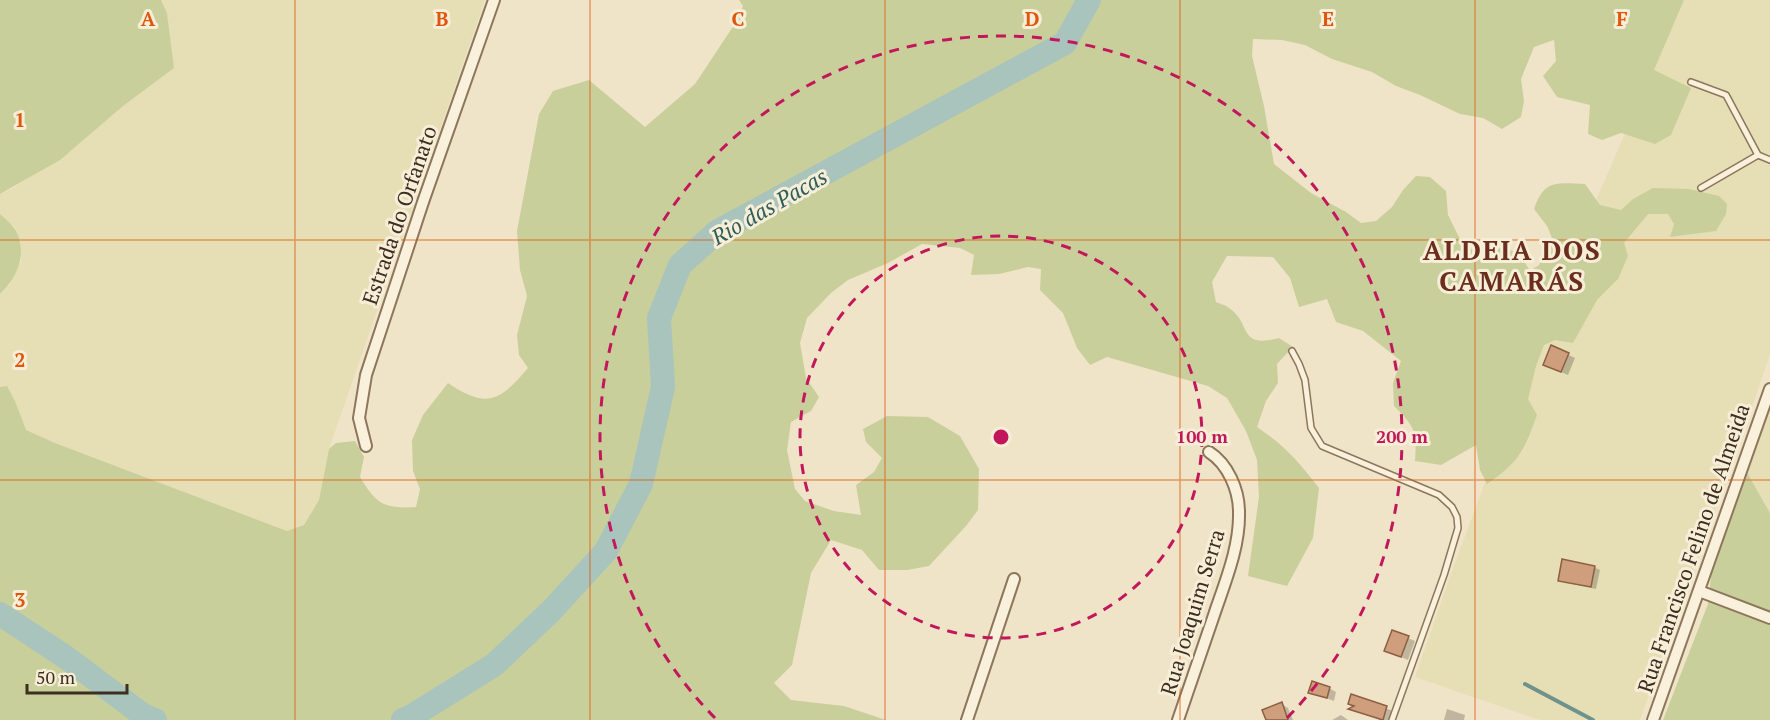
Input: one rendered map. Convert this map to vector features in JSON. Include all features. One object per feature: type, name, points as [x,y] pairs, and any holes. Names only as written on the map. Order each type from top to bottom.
[{"type":"street","name":"Estrada do Orfanato","points":[[366,446],[359,418],[366,375],[423,202],[494,0]]},
{"type":"street","name":"Rua Francisco Felino de Almeida","points":[[1653,720],[1770,389]]},
{"type":"street","name":"Rua Joaquim Serra","points":[[1178,720],[1227,576],[1239,530],[1240,508],[1230,474],[1217,457],[1209,452]]},
{"type":"street","points":[[967,720],[1014,579]]},
{"type":"street","points":[[1699,591],[1770,618]]},
{"type":"lane","points":[[1691,82],[1726,95],[1758,155],[1770,160]]},
{"type":"lane","points":[[1701,188],[1758,155]]},
{"type":"lane","points":[[1292,351],[1305,380],[1311,428],[1322,446],[1428,489],[1446,501],[1457,517],[1458,528],[1444,575],[1392,720]]},
{"type":"shaded area","points":[[161,0],[485,0],[329,449],[319,500],[304,525],[287,531],[25,430],[15,401],[7,387],[0,387],[0,294],[9,285],[21,261],[21,245],[14,227],[0,214],[0,194],[15,187],[81,142],[123,106],[174,68],[167,13]]},
{"type":"shaded area","points":[[1683,0],[1770,0],[1770,354],[1640,720],[1540,720],[1415,677],[1557,290]]},
{"type":"shaded area","points":[[1770,400],[1770,513],[1745,469]]},
{"type":"green space","points":[[0,0],[161,0],[167,13],[174,68],[123,106],[60,160],[0,194]]},
{"type":"green space","points":[[739,0],[1684,0],[1654,70],[1691,88],[1671,135],[1655,144],[1621,133],[1602,140],[1588,134],[1590,105],[1557,97],[1543,76],[1556,61],[1554,40],[1534,47],[1521,79],[1524,101],[1521,117],[1502,129],[1483,118],[1460,114],[1396,86],[1372,72],[1332,59],[1305,45],[1282,40],[1253,39],[1252,56],[1274,164],[1311,193],[1361,223],[1376,221],[1392,207],[1416,176],[1430,177],[1446,191],[1448,215],[1461,241],[1483,258],[1502,247],[1520,254],[1530,271],[1539,265],[1552,238],[1547,226],[1534,209],[1542,192],[1553,185],[1585,184],[1600,205],[1621,210],[1633,199],[1653,188],[1689,189],[1719,196],[1727,204],[1726,214],[1716,231],[1670,237],[1674,224],[1668,214],[1648,214],[1624,243],[1628,256],[1618,279],[1597,300],[1573,343],[1555,340],[1544,345],[1528,399],[1537,415],[1528,438],[1513,462],[1487,484],[1480,470],[1476,445],[1441,465],[1415,461],[1416,443],[1413,430],[1394,406],[1393,383],[1401,361],[1363,331],[1336,322],[1327,299],[1299,307],[1290,278],[1273,257],[1227,256],[1212,282],[1216,302],[1228,307],[1236,314],[1251,337],[1257,340],[1279,338],[1293,347],[1277,364],[1278,383],[1266,401],[1257,427],[1291,455],[1319,488],[1313,538],[1287,586],[1248,576],[1259,497],[1257,460],[1246,431],[1227,398],[1208,386],[1107,357],[1090,365],[1077,348],[1063,313],[1040,290],[1041,269],[1028,267],[999,274],[971,275],[974,255],[960,248],[922,244],[888,263],[848,280],[831,293],[807,318],[800,343],[806,378],[819,397],[811,411],[791,422],[787,450],[795,489],[805,501],[834,511],[861,515],[856,485],[874,472],[882,458],[866,442],[863,429],[887,416],[928,417],[960,436],[979,469],[978,510],[929,566],[907,570],[879,570],[862,550],[831,540],[811,573],[792,665],[774,683],[791,700],[844,706],[886,720],[0,720],[0,387],[7,386],[26,430],[287,531],[304,525],[319,500],[329,449],[336,443],[355,441],[364,457],[360,477],[376,499],[388,506],[416,507],[420,489],[413,471],[412,440],[423,415],[448,383],[473,396],[483,399],[492,398],[509,388],[528,368],[519,355],[517,335],[527,296],[520,270],[517,231],[539,114],[553,91],[589,80],[645,127],[695,84],[734,25],[743,6]]},
{"type":"green space","points":[[0,214],[14,228],[21,246],[21,255],[12,280],[0,294]]},
{"type":"green space","points":[[1745,469],[1770,513],[1770,720],[1663,720],[1708,604],[1711,576]]},
{"type":"building","points":[[1551,345],[1569,353],[1561,372],[1543,365]]},
{"type":"building","points":[[1562,559],[1595,566],[1591,587],[1558,581]]},
{"type":"building","points":[[1392,630],[1409,636],[1401,657],[1384,651]]},
{"type":"building","points":[[1312,681],[1330,687],[1327,698],[1308,693]]},
{"type":"building","points":[[1351,694],[1387,706],[1383,720],[1348,709],[1354,706],[1348,704]]},
{"type":"building","points":[[1282,702],[1288,720],[1266,720],[1262,710]]},
{"type":"waterway","name":"Rio das Pacas","points":[[403,720],[494,665],[551,611],[606,551],[641,484],[663,387],[659,318],[680,265],[718,231],[1065,43],[1089,0]]},
{"type":"waterway","name":"Rio das Pacas","points":[[0,614],[67,658],[143,715],[155,720]]},
{"type":"waterway","points":[[1525,684],[1593,720]]},
{"type":"district","name":"ALDEIA DOS CAMARÁS","points":[[1512,266]]}]
